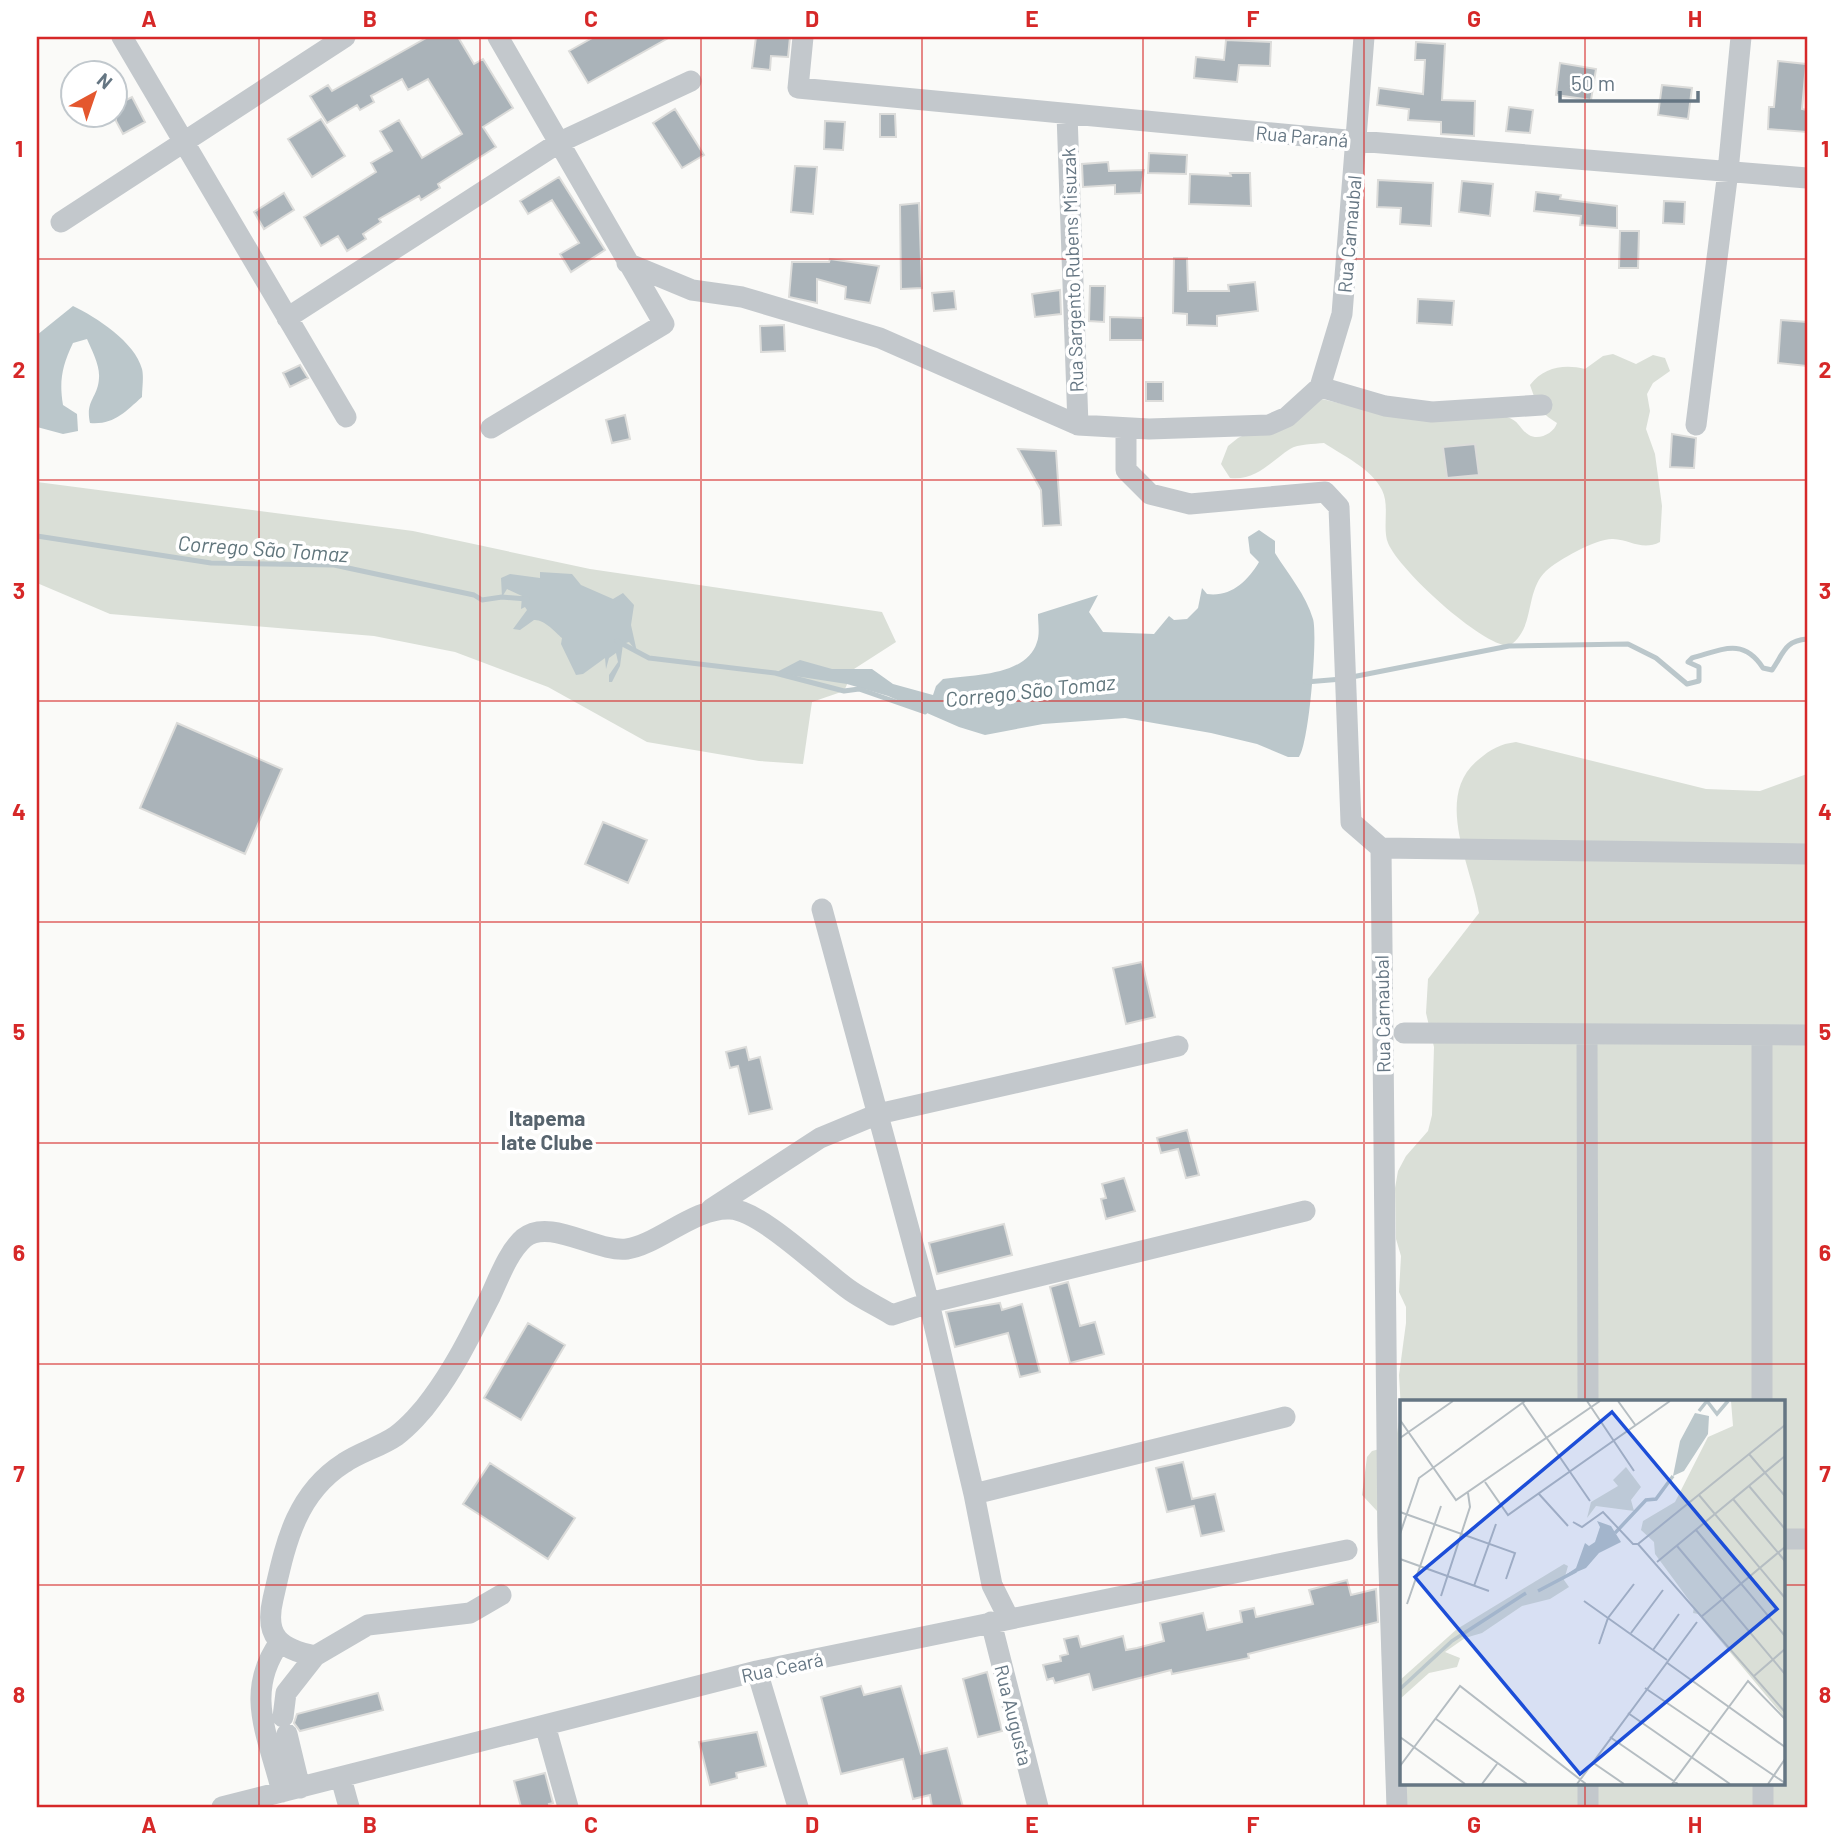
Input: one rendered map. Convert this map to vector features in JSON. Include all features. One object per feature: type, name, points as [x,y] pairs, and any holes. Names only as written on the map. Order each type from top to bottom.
[{"type":"street","points":[[122,37],[346,417]]},
{"type":"street","points":[[61,222],[345,37]]},
{"type":"street","points":[[491,428],[664,324],[498,37]]},
{"type":"street","name":"Rua Paraná","points":[[803,37],[798,88],[1357,141],[1807,178]]},
{"type":"street","name":"Rua Carnaubal","points":[[1320,387],[1342,314],[1364,37]]},
{"type":"street","points":[[1696,425],[1728,171],[1741,37]]},
{"type":"street","points":[[287,318],[560,142],[691,81]]},
{"type":"street","name":"Rua Sargento Rubens Misuzak","points":[[1067,114],[1078,425]]},
{"type":"street","points":[[627,263],[692,289],[742,296],[880,338],[1078,425],[1126,429],[1269,425],[1287,417],[1320,387],[1385,406],[1432,412],[1542,405]]},
{"type":"street","points":[[1126,429],[1126,470],[1150,494],[1190,504],[1325,492],[1339,507],[1350,822],[1381,848],[1807,854]]},
{"type":"street","name":"Rua Carnaubal","points":[[1381,848],[1397,1807]]},
{"type":"street","name":"Rua Augusta","points":[[822,909],[929,1303],[974,1494],[1038,1807]]},
{"type":"street","points":[[1404,1033],[1807,1035]]},
{"type":"street","points":[[1587,1034],[1588,1400]]},
{"type":"street","points":[[1762,1035],[1762,1400]]},
{"type":"street","points":[[315,1656],[292,1651],[273,1635],[269,1615],[289,1530],[308,1497],[342,1464],[396,1436],[430,1401],[457,1362],[510,1256],[526,1236],[545,1231],[600,1246],[627,1249],[703,1214],[820,1138],[878,1114],[1178,1046]]},
{"type":"street","points":[[703,1214],[731,1209],[766,1224],[852,1293],[892,1315],[929,1303],[1305,1211]]},
{"type":"street","points":[[974,1494],[1285,1417]]},
{"type":"street","points":[[1784,1539],[1807,1539]]},
{"type":"street","name":"Rua Ceará","points":[[222,1807],[757,1671],[1347,1550]]},
{"type":"street","points":[[291,1790],[286,1693],[315,1656],[368,1625],[470,1613],[501,1595]]},
{"type":"street","points":[[280,1643],[267,1660],[260,1678],[260,1701],[291,1790]]},
{"type":"street","points":[[757,1671],[798,1807]]},
{"type":"street","points":[[545,1725],[568,1807]]},
{"type":"street","points":[[341,1778],[349,1807]]},
{"type":"street","points":[[1588,1784],[1588,1807]]},
{"type":"street","points":[[1763,1784],[1763,1807]]},
{"type":"shaded area","points":[[1613,354],[1636,364],[1653,355],[1665,358],[1670,371],[1653,383],[1647,394],[1650,411],[1646,429],[1655,454],[1662,506],[1660,542],[1642,545],[1613,539],[1597,542],[1552,566],[1539,580],[1523,630],[1509,646],[1496,642],[1461,620],[1424,587],[1395,555],[1388,543],[1382,490],[1371,475],[1348,458],[1324,443],[1293,447],[1248,477],[1230,478],[1221,464],[1228,446],[1238,438],[1318,398],[1367,410],[1507,417],[1533,437],[1546,435],[1557,423],[1539,408],[1530,385],[1542,374],[1555,368],[1585,369],[1603,356]]},
{"type":"shaded area","points":[[37,482],[413,531],[590,569],[882,612],[896,642],[854,669],[844,691],[812,702],[803,764],[759,761],[647,742],[548,687],[455,652],[374,636],[110,614],[37,583]]},
{"type":"shaded area","points":[[1516,742],[1706,789],[1760,791],[1807,774],[1807,1807],[1387,1807],[1377,1511],[1362,1495],[1367,1457],[1372,1451],[1395,1445],[1400,1416],[1400,1784],[1784,1784],[1784,1400],[1400,1400],[1399,1375],[1406,1307],[1399,1292],[1401,1256],[1396,1239],[1395,1188],[1398,1171],[1406,1156],[1428,1131],[1432,1115],[1434,1047],[1426,1013],[1428,979],[1479,913],[1459,833],[1458,793],[1465,775],[1478,760],[1496,748]]},
{"type":"water","points":[[73,306],[103,324],[132,349],[142,369],[142,397],[113,420],[90,423],[89,409],[98,385],[98,368],[87,339],[73,343],[64,366],[61,388],[63,405],[77,414],[78,431],[63,434],[37,427],[37,335]]},
{"type":"water","points":[[1259,530],[1275,541],[1275,553],[1301,593],[1313,619],[1312,690],[1306,733],[1299,757],[1288,757],[1257,744],[1211,733],[1125,718],[1043,724],[985,735],[959,727],[888,696],[847,684],[775,673],[800,660],[832,669],[872,669],[893,684],[933,695],[936,686],[943,679],[997,672],[1022,662],[1037,642],[1038,614],[1098,595],[1089,612],[1103,632],[1154,634],[1169,616],[1174,620],[1187,619],[1198,608],[1202,588],[1207,594],[1224,593],[1244,582],[1259,562],[1250,553],[1248,537]]},
{"type":"water","points":[[540,572],[572,574],[581,585],[613,599],[623,593],[634,605],[631,625],[637,652],[629,642],[623,644],[620,666],[612,682],[609,682],[609,675],[618,662],[616,653],[609,658],[606,669],[605,658],[583,674],[576,675],[561,644],[562,638],[549,626],[534,620],[520,630],[513,629],[527,610],[525,607],[521,609],[522,596],[507,589],[502,597],[501,578],[510,574],[540,578]]},
{"type":"building","points":[[428,37],[458,37],[474,64],[483,59],[513,108],[483,127],[496,147],[438,184],[440,188],[421,200],[419,196],[379,219],[381,222],[363,234],[366,239],[347,251],[338,236],[321,246],[304,217],[376,172],[371,163],[392,151],[380,131],[399,120],[422,158],[462,134],[428,79],[408,90],[402,79],[371,96],[374,102],[360,110],[357,105],[327,123],[310,96],[328,85],[332,91]]},
{"type":"building","points":[[594,37],[670,37],[588,83],[569,51]]},
{"type":"building","points":[[756,37],[790,37],[788,57],[771,56],[770,70],[752,68]]},
{"type":"building","points":[[1226,40],[1271,42],[1270,66],[1239,65],[1237,82],[1194,78],[1196,57],[1224,60]]},
{"type":"building","points":[[1416,42],[1445,44],[1442,100],[1475,101],[1474,136],[1441,134],[1441,122],[1408,120],[1409,109],[1377,105],[1379,88],[1423,94],[1425,60],[1415,60]]},
{"type":"building","points":[[1778,61],[1806,64],[1802,109],[1807,110],[1807,132],[1768,129],[1769,107],[1774,107]]},
{"type":"building","points":[[1560,63],[1596,69],[1591,100],[1556,95]]},
{"type":"building","points":[[1662,85],[1692,88],[1688,119],[1658,115]]},
{"type":"building","points":[[132,97],[145,122],[123,134],[121,130],[130,130]]},
{"type":"building","points":[[1509,107],[1533,110],[1530,133],[1506,131]]},
{"type":"building","points":[[675,109],[704,155],[682,168],[653,123]]},
{"type":"building","points":[[880,114],[895,114],[896,137],[880,137]]},
{"type":"building","points":[[321,119],[345,156],[312,177],[288,139]]},
{"type":"building","points":[[825,121],[845,122],[843,150],[824,149]]},
{"type":"building","points":[[1149,153],[1187,155],[1186,174],[1148,173]]},
{"type":"building","points":[[1108,162],[1109,171],[1144,170],[1141,193],[1115,194],[1115,185],[1083,187],[1082,164]]},
{"type":"building","points":[[795,166],[817,167],[813,214],[791,212]]},
{"type":"building","points":[[1230,173],[1250,173],[1251,206],[1189,204],[1190,174],[1231,176]]},
{"type":"building","points":[[559,177],[605,250],[571,272],[560,254],[579,243],[552,200],[528,214],[520,201]]},
{"type":"building","points":[[1378,180],[1433,183],[1431,226],[1400,224],[1401,208],[1377,207]]},
{"type":"building","points":[[1462,181],[1493,184],[1490,216],[1459,212]]},
{"type":"building","points":[[1536,192],[1561,195],[1560,199],[1617,206],[1617,228],[1580,225],[1581,216],[1534,211]]},
{"type":"building","points":[[284,193],[294,210],[264,229],[254,212]]},
{"type":"building","points":[[1664,201],[1685,202],[1684,224],[1663,223]]},
{"type":"building","points":[[919,203],[922,288],[901,289],[900,205]]},
{"type":"building","points":[[1620,231],[1639,231],[1638,268],[1619,268]]},
{"type":"building","points":[[1174,258],[1187,258],[1188,291],[1229,291],[1228,285],[1255,282],[1258,311],[1217,316],[1217,326],[1187,325],[1187,314],[1173,313]]},
{"type":"building","points":[[830,259],[879,266],[870,303],[845,299],[846,287],[817,279],[817,303],[789,297],[792,262],[829,262]]},
{"type":"building","points":[[1090,286],[1105,286],[1104,322],[1089,321]]},
{"type":"building","points":[[1060,290],[1061,314],[1035,317],[1032,294]]},
{"type":"building","points":[[954,291],[956,309],[934,311],[932,293]]},
{"type":"building","points":[[1418,299],[1454,301],[1452,325],[1417,323]]},
{"type":"building","points":[[1110,317],[1143,318],[1143,340],[1110,340]]},
{"type":"building","points":[[1781,320],[1807,322],[1807,366],[1778,363]]},
{"type":"building","points":[[784,325],[785,351],[761,352],[760,326]]},
{"type":"building","points":[[300,365],[308,378],[290,387],[283,373]]},
{"type":"building","points":[[1146,382],[1163,382],[1163,401],[1146,401]]},
{"type":"building","points":[[625,415],[630,439],[612,443],[606,420]]},
{"type":"building","points":[[1672,434],[1696,438],[1694,468],[1670,467]]},
{"type":"building","points":[[1475,444],[1479,475],[1447,478],[1443,447]]},
{"type":"building","points":[[1018,449],[1056,451],[1061,525],[1043,526],[1041,490]]},
{"type":"building","points":[[177,723],[282,769],[245,854],[140,808]]},
{"type":"building","points":[[603,822],[647,840],[628,883],[585,864]]},
{"type":"building","points":[[1142,962],[1155,1017],[1126,1024],[1113,968]]},
{"type":"building","points":[[746,1047],[749,1060],[760,1057],[772,1109],[749,1114],[738,1066],[730,1068],[726,1052]]},
{"type":"building","points":[[1187,1130],[1199,1175],[1186,1178],[1178,1149],[1161,1153],[1157,1138]]},
{"type":"building","points":[[1124,1178],[1135,1211],[1106,1219],[1101,1199],[1106,1198],[1102,1184]]},
{"type":"building","points":[[1004,1224],[1012,1255],[937,1274],[929,1243]]},
{"type":"building","points":[[1068,1282],[1080,1326],[1095,1322],[1104,1354],[1070,1363],[1050,1287]]},
{"type":"building","points":[[1000,1303],[1002,1310],[1022,1304],[1040,1372],[1020,1377],[1008,1333],[955,1347],[946,1312]]},
{"type":"building","points":[[528,1323],[565,1345],[521,1420],[484,1398]]},
{"type":"building","points":[[1183,1462],[1192,1499],[1215,1494],[1224,1531],[1201,1536],[1194,1506],[1167,1512],[1156,1468]]},
{"type":"building","points":[[490,1463],[575,1518],[548,1559],[463,1504]]},
{"type":"building","points":[[1347,1580],[1351,1595],[1376,1589],[1378,1622],[1248,1654],[1249,1658],[1172,1674],[1171,1670],[1093,1690],[1089,1674],[1055,1683],[1053,1678],[1047,1680],[1043,1665],[1061,1661],[1060,1656],[1068,1654],[1064,1639],[1078,1636],[1081,1647],[1123,1636],[1126,1650],[1137,1648],[1164,1641],[1160,1623],[1203,1613],[1207,1630],[1242,1622],[1240,1611],[1254,1608],[1256,1617],[1313,1604],[1309,1590]]},
{"type":"building","points":[[987,1672],[1002,1731],[978,1737],[963,1679]]},
{"type":"building","points":[[861,1686],[864,1695],[901,1686],[921,1754],[947,1748],[963,1807],[932,1807],[930,1795],[913,1799],[903,1759],[841,1774],[821,1697]]},
{"type":"building","points":[[378,1693],[383,1710],[300,1731],[294,1723],[297,1714]]},
{"type":"building","points":[[757,1732],[766,1766],[736,1773],[737,1778],[710,1785],[699,1742]]},
{"type":"building","points":[[545,1773],[553,1803],[549,1804],[550,1807],[521,1807],[514,1781]]},
{"type":"waterway","name":"Corrego São Tomaz","points":[[37,536],[211,563],[334,565],[474,595],[482,600],[502,597],[527,599]]},
{"type":"waterway","name":"Corrego São Tomaz","points":[[1352,677],[1509,646],[1628,644],[1656,658],[1687,684],[1699,681],[1699,667],[1688,662],[1692,658],[1722,649],[1740,649],[1748,652],[1763,668],[1772,670],[1789,645],[1807,639]]},
{"type":"waterway","name":"Corrego São Tomaz","points":[[617,641],[649,658],[775,673],[844,691],[859,689],[925,712]]},
{"type":"waterway","name":"Corrego São Tomaz","points":[[1306,682],[1342,679]]},
{"type":"district","name":"Itapema Iate Clube","points":[[547,1129]]}]
